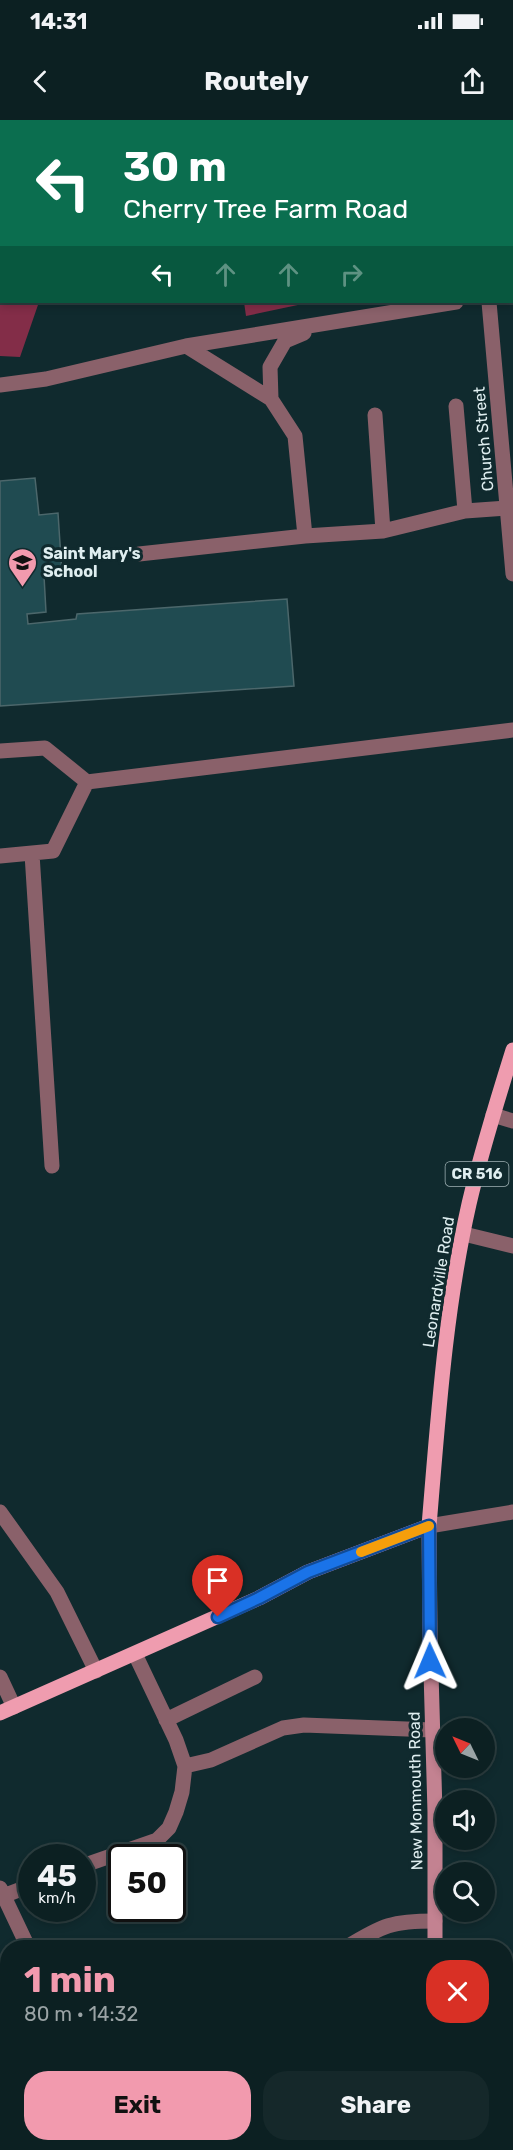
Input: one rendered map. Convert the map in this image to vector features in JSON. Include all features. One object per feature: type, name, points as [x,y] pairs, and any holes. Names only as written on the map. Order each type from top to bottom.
[{"type":"main road","name":"Leonardville Road","points":[[429,1526],[439,1401],[452,1301],[469,1205],[513,1050]]},
{"type":"main road","points":[[7,1710],[259,1598],[308,1572],[429,1526]]},
{"type":"main road","name":"New Monmouth Road","points":[[429,1526],[435,1862]]},
{"type":"main road","name":"New Monmouth Road","points":[[435,1922],[435,1940]]},
{"type":"street","points":[[0,385],[46,380],[186,346],[450,303]]},
{"type":"street","name":"Church Street","points":[[489,303],[508,453],[507,508],[513,574]]},
{"type":"street","points":[[271,399],[270,367],[285,342],[323,325]]},
{"type":"street","points":[[186,346],[271,399],[295,436],[305,536]]},
{"type":"street","points":[[456,406],[465,511]]},
{"type":"street","points":[[375,415],[383,531]]},
{"type":"street","points":[[139,554],[305,536],[383,531],[465,511],[507,508]]},
{"type":"street","points":[[0,751],[45,748],[87,782],[513,730]]},
{"type":"street","points":[[0,856],[53,851],[87,782]]},
{"type":"street","points":[[33,854],[52,1166]]},
{"type":"street","points":[[493,1115],[513,1121]]},
{"type":"street","points":[[464,1234],[513,1246]]},
{"type":"street","points":[[0,1512],[57,1592],[96,1671]]},
{"type":"street","points":[[429,1526],[513,1512]]},
{"type":"street","points":[[96,1861],[157,1840],[169,1828],[182,1792],[185,1766],[176,1740],[135,1654]]},
{"type":"street","points":[[0,1677],[7,1710]]},
{"type":"street","points":[[166,1720],[255,1677]]},
{"type":"street","points":[[185,1766],[211,1760],[283,1728],[304,1725],[432,1730]]},
{"type":"street","points":[[18,1888],[2,1892],[25,1940]]},
{"type":"street","points":[[358,1940],[394,1922],[435,1921]]},
{"type":"shaded area","points":[[0,303],[39,303],[20,357],[0,356]]},
{"type":"shaded area","points":[[244,303],[307,303],[246,316]]},
{"type":"building","name":"Saint Mary's School","points":[[35,478],[39,515],[58,513],[62,574],[44,576],[46,612],[27,614],[28,624],[76,619],[77,614],[287,599],[294,686],[0,706],[0,481]]},
{"type":"slow traffic","points":[[361,1552],[429,1526]]},
{"type":"place","name":"Saint Mary's School","points":[[22,588]]},
{"type":"route","points":[[218,1617],[308,1572],[429,1526],[430,1661]]}]
